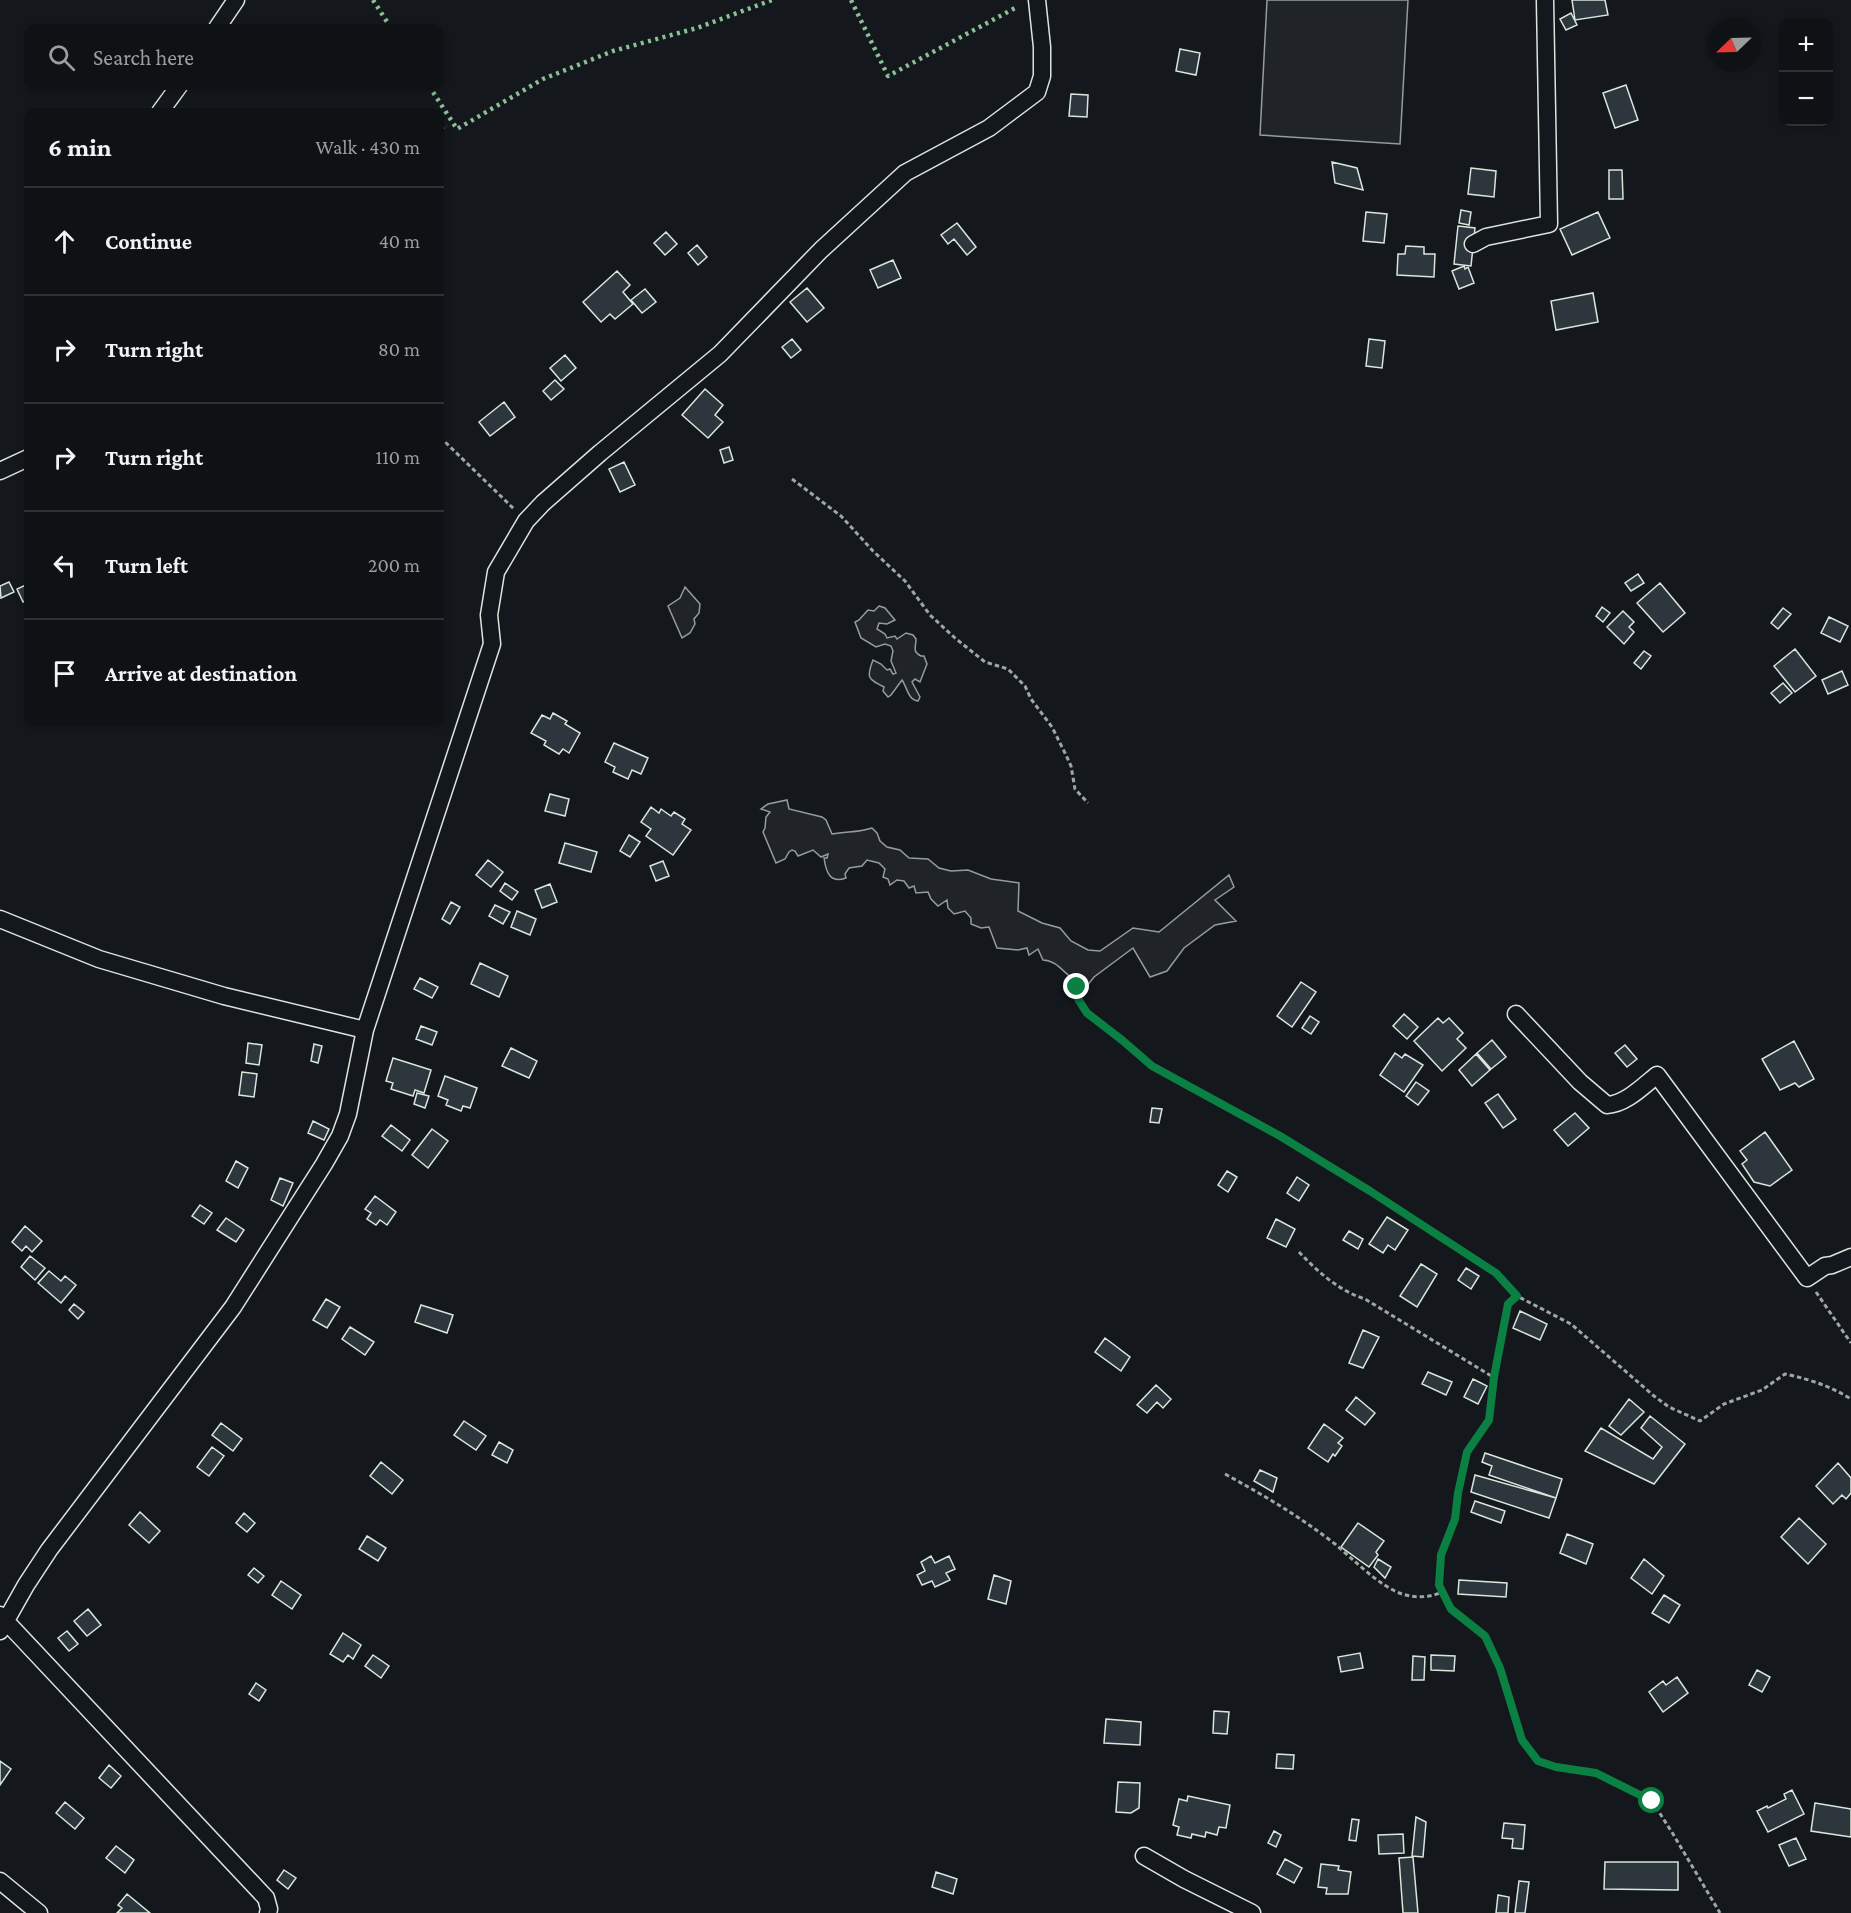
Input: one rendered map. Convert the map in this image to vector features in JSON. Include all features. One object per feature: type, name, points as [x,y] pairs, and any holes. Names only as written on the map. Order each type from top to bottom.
[{"type":"street","points":[[220,24],[236,0]]},
{"type":"street","points":[[268,1913],[266,1898],[2,1623],[49,1550],[233,1307],[340,1136],[348,1114],[365,1030],[492,644],[489,615],[496,572],[526,521],[543,502],[591,460],[720,354],[821,250],[906,172],[989,128],[1037,92],[1042,76],[1042,57],[1037,0]]},
{"type":"street","points":[[1473,244],[1486,237],[1550,224],[1545,0]]},
{"type":"street","points":[[163,108],[176,90]]},
{"type":"street","points":[[0,471],[24,460]]},
{"type":"street","points":[[0,919],[99,959],[224,996],[365,1030]]},
{"type":"street","points":[[1516,1014],[1580,1082],[1607,1106],[1630,1096],[1657,1075],[1807,1278],[1825,1266],[1851,1257]]},
{"type":"street","points":[[1144,1856],[1252,1913]]},
{"type":"street","points":[[0,1881],[39,1913]]},
{"type":"path","points":[[444,441],[526,521]]},
{"type":"path","points":[[792,479],[841,516],[905,581],[930,615],[955,638],[985,662],[1008,669],[1025,686],[1065,753],[1071,766],[1075,789],[1088,803]]},
{"type":"path","points":[[1077,987],[1078,999],[1087,1013],[1152,1066],[1280,1136],[1496,1273],[1517,1296],[1571,1324],[1669,1407],[1700,1421],[1724,1404],[1762,1390],[1785,1374],[1809,1379],[1833,1388],[1851,1399]]},
{"type":"path","points":[[1299,1252],[1314,1268],[1352,1295],[1375,1304],[1494,1377]]},
{"type":"path","points":[[1807,1278],[1851,1343]]},
{"type":"path","points":[[1517,1296],[1508,1304],[1494,1377],[1489,1420],[1467,1452],[1455,1519],[1441,1555],[1439,1585],[1451,1609],[1485,1636],[1500,1668],[1522,1740],[1538,1761],[1556,1767],[1596,1773],[1652,1801],[1720,1913]]},
{"type":"path","points":[[1226,1474],[1286,1509],[1370,1574],[1401,1594],[1432,1597],[1442,1592]]},
{"type":"shaded area","points":[[1267,0],[1408,0],[1400,144],[1260,135]]},
{"type":"shaded area","points":[[685,587],[700,604],[699,613],[694,619],[695,624],[690,633],[682,638],[668,606],[680,598]]},
{"type":"shaded area","points":[[879,606],[885,608],[895,620],[887,624],[879,623],[877,629],[887,638],[895,636],[897,639],[906,633],[913,635],[916,639],[915,651],[924,656],[927,664],[920,682],[915,679],[912,682],[920,697],[918,701],[910,696],[902,680],[888,697],[883,691],[884,687],[870,677],[873,660],[887,670],[890,669],[893,674],[896,673],[891,661],[893,651],[891,646],[885,644],[876,647],[861,638],[855,622],[868,610],[874,611]]},
{"type":"shaded area","points":[[787,800],[789,809],[826,820],[832,834],[872,828],[887,847],[900,850],[909,858],[928,859],[939,868],[951,871],[968,870],[991,879],[1019,883],[1018,911],[1042,923],[1060,928],[1071,941],[1088,950],[1100,951],[1133,928],[1159,932],[1229,875],[1234,887],[1215,900],[1236,921],[1215,925],[1184,948],[1167,971],[1150,977],[1133,948],[1094,977],[1087,986],[1074,980],[1054,963],[1043,960],[1038,949],[1029,955],[1027,948],[1018,950],[997,948],[989,927],[981,928],[971,924],[971,918],[965,911],[954,914],[948,908],[947,900],[938,906],[928,892],[916,893],[914,886],[909,888],[904,881],[897,880],[890,885],[888,879],[883,877],[885,869],[879,863],[867,860],[862,866],[849,868],[845,874],[846,878],[836,879],[830,876],[826,868],[824,858],[827,858],[828,854],[821,857],[813,850],[798,856],[792,850],[785,859],[776,863],[763,832],[766,817],[770,812],[761,809],[768,804]]},
{"type":"building","points":[[1572,0],[1605,0],[1608,15],[1575,20]]},
{"type":"building","points":[[1571,13],[1577,25],[1566,30],[1560,19]]},
{"type":"building","points":[[1180,49],[1200,53],[1196,75],[1176,71]]},
{"type":"building","points":[[1626,85],[1638,120],[1615,128],[1603,93]]},
{"type":"building","points":[[1071,94],[1088,95],[1087,117],[1069,116]]},
{"type":"building","points":[[1332,162],[1357,168],[1363,190],[1335,183]]},
{"type":"building","points":[[1471,168],[1496,171],[1494,197],[1468,194]]},
{"type":"building","points":[[1609,170],[1622,170],[1623,199],[1609,199]]},
{"type":"building","points":[[1461,210],[1471,212],[1469,225],[1459,223]]},
{"type":"building","points":[[1366,212],[1387,214],[1384,243],[1363,241]]},
{"type":"building","points":[[1598,212],[1610,238],[1572,255],[1560,229]]},
{"type":"building","points":[[957,223],[976,247],[967,255],[954,239],[948,244],[941,235]]},
{"type":"building","points":[[1458,226],[1475,228],[1471,266],[1454,264]]},
{"type":"building","points":[[666,232],[677,244],[665,255],[654,243]]},
{"type":"building","points":[[697,245],[707,257],[698,265],[688,253]]},
{"type":"building","points":[[1406,246],[1424,247],[1424,254],[1435,254],[1434,277],[1397,275],[1398,254],[1405,254]]},
{"type":"building","points":[[893,260],[901,278],[878,288],[870,270]]},
{"type":"building","points":[[1464,266],[1465,269],[1468,267],[1474,283],[1459,289],[1452,271]]},
{"type":"building","points":[[617,271],[630,285],[623,292],[633,304],[615,319],[610,314],[601,322],[583,302]]},
{"type":"building","points":[[807,288],[824,308],[807,322],[790,302]]},
{"type":"building","points":[[645,289],[656,302],[642,313],[631,300]]},
{"type":"building","points":[[1593,293],[1598,322],[1556,330],[1551,301]]},
{"type":"building","points":[[792,339],[801,350],[791,358],[782,347]]},
{"type":"building","points":[[1369,339],[1385,341],[1382,368],[1366,366]]},
{"type":"building","points":[[565,355],[576,368],[561,381],[550,368]]},
{"type":"building","points":[[555,380],[564,389],[551,400],[543,391]]},
{"type":"building","points":[[705,389],[723,405],[715,415],[723,422],[708,438],[682,415]]},
{"type":"building","points":[[504,402],[515,417],[490,436],[479,422]]},
{"type":"building","points":[[729,447],[733,460],[724,463],[720,450]]},
{"type":"building","points":[[624,462],[635,485],[620,492],[609,469]]},
{"type":"building","points":[[1638,574],[1644,583],[1631,591],[1625,583]]},
{"type":"building","points":[[9,582],[14,592],[1,598],[0,586]]},
{"type":"building","points":[[1660,583],[1685,613],[1663,632],[1637,603]]},
{"type":"building","points":[[24,586],[23,602],[17,589]]},
{"type":"building","points":[[1602,607],[1610,613],[1603,622],[1596,616]]},
{"type":"building","points":[[1783,608],[1791,614],[1778,629],[1771,623]]},
{"type":"building","points":[[1623,611],[1634,622],[1629,627],[1634,632],[1624,644],[1607,627]]},
{"type":"building","points":[[1829,617],[1848,626],[1840,642],[1821,633]]},
{"type":"building","points":[[1795,649],[1816,676],[1795,692],[1774,666]]},
{"type":"building","points":[[1644,651],[1651,656],[1641,669],[1634,663]]},
{"type":"building","points":[[1842,671],[1848,685],[1828,694],[1822,680]]},
{"type":"building","points":[[1783,683],[1792,693],[1780,703],[1771,693]]},
{"type":"building","points":[[553,713],[567,721],[565,724],[580,733],[569,753],[563,749],[559,754],[544,745],[546,741],[531,733],[542,715],[550,719]]},
{"type":"building","points":[[614,743],[648,758],[641,774],[632,770],[628,779],[613,772],[615,767],[605,762]]},
{"type":"building","points":[[550,794],[569,799],[565,816],[545,811]]},
{"type":"building","points":[[651,807],[659,813],[661,809],[671,816],[674,812],[685,819],[682,824],[691,830],[673,855],[646,836],[651,829],[641,822]]},
{"type":"building","points":[[629,835],[640,842],[630,857],[620,851]]},
{"type":"building","points":[[565,843],[597,852],[591,872],[559,863]]},
{"type":"building","points":[[488,860],[503,872],[491,887],[476,875]]},
{"type":"building","points":[[663,861],[669,876],[656,881],[650,866]]},
{"type":"building","points":[[505,883],[518,892],[512,900],[500,891]]},
{"type":"building","points":[[550,884],[557,902],[542,908],[535,890]]},
{"type":"building","points":[[451,902],[460,907],[450,924],[442,919]]},
{"type":"building","points":[[495,905],[510,912],[503,924],[489,916]]},
{"type":"building","points":[[517,911],[536,919],[530,935],[511,927]]},
{"type":"building","points":[[480,963],[508,976],[499,997],[471,984]]},
{"type":"building","points":[[420,978],[438,987],[432,998],[414,989]]},
{"type":"building","points":[[1301,982],[1316,992],[1292,1027],[1277,1016]]},
{"type":"building","points":[[1404,1014],[1418,1027],[1407,1039],[1393,1026]]},
{"type":"building","points":[[1310,1016],[1319,1022],[1311,1034],[1302,1028]]},
{"type":"building","points":[[1438,1018],[1443,1023],[1449,1018],[1463,1033],[1457,1039],[1466,1048],[1442,1071],[1414,1041]]},
{"type":"building","points":[[421,1026],[437,1032],[432,1045],[416,1039]]},
{"type":"building","points":[[1492,1040],[1506,1057],[1491,1069],[1477,1053]]},
{"type":"building","points":[[1794,1041],[1814,1079],[1799,1087],[1795,1083],[1780,1090],[1762,1059]]},
{"type":"building","points":[[248,1043],[262,1045],[259,1065],[246,1063]]},
{"type":"building","points":[[314,1044],[322,1046],[318,1063],[311,1061]]},
{"type":"building","points":[[1625,1045],[1637,1059],[1627,1067],[1615,1053]]},
{"type":"building","points":[[511,1048],[537,1061],[529,1078],[502,1066]]},
{"type":"building","points":[[1395,1053],[1402,1058],[1405,1054],[1423,1065],[1404,1092],[1380,1075]]},
{"type":"building","points":[[1476,1054],[1490,1070],[1472,1086],[1459,1070]]},
{"type":"building","points":[[393,1058],[431,1070],[424,1093],[415,1090],[413,1096],[391,1089],[393,1083],[386,1081]]},
{"type":"building","points":[[242,1072],[257,1074],[254,1097],[239,1095]]},
{"type":"building","points":[[445,1076],[477,1088],[470,1108],[463,1106],[461,1111],[446,1105],[448,1100],[438,1096]]},
{"type":"building","points":[[1416,1082],[1429,1091],[1418,1105],[1406,1096]]},
{"type":"building","points":[[417,1093],[429,1096],[425,1108],[414,1104]]},
{"type":"building","points":[[1498,1094],[1516,1119],[1503,1128],[1485,1103]]},
{"type":"building","points":[[1152,1108],[1162,1109],[1159,1123],[1150,1122]]},
{"type":"building","points":[[1575,1113],[1589,1128],[1568,1146],[1554,1130]]},
{"type":"building","points":[[313,1121],[329,1129],[324,1140],[308,1133]]},
{"type":"building","points":[[391,1125],[410,1140],[402,1151],[382,1136]]},
{"type":"building","points":[[432,1129],[448,1141],[428,1168],[412,1155]]},
{"type":"building","points":[[1765,1132],[1792,1170],[1770,1186],[1754,1182],[1742,1164],[1747,1160],[1740,1151]]},
{"type":"building","points":[[236,1161],[248,1168],[238,1188],[226,1181]]},
{"type":"building","points":[[1227,1171],[1237,1177],[1228,1192],[1218,1185]]},
{"type":"building","points":[[1297,1177],[1309,1185],[1299,1201],[1287,1193]]},
{"type":"building","points":[[280,1178],[293,1183],[283,1206],[271,1200]]},
{"type":"building","points":[[375,1196],[396,1212],[387,1225],[380,1220],[376,1225],[367,1219],[371,1213],[365,1209]]},
{"type":"building","points":[[200,1205],[212,1213],[204,1224],[192,1216]]},
{"type":"building","points":[[1387,1217],[1408,1230],[1395,1250],[1388,1245],[1383,1253],[1369,1244]]},
{"type":"building","points":[[226,1218],[244,1230],[236,1242],[217,1230]]},
{"type":"building","points":[[1276,1219],[1295,1229],[1286,1247],[1267,1238]]},
{"type":"building","points":[[25,1226],[42,1241],[32,1252],[26,1246],[22,1251],[12,1242]]},
{"type":"building","points":[[1349,1231],[1363,1239],[1358,1249],[1343,1240]]},
{"type":"building","points":[[30,1256],[45,1268],[35,1280],[21,1267]]},
{"type":"building","points":[[1421,1264],[1437,1274],[1417,1307],[1400,1296]]},
{"type":"building","points":[[1466,1268],[1479,1276],[1471,1289],[1458,1280]]},
{"type":"building","points":[[49,1271],[61,1281],[65,1276],[76,1285],[61,1303],[38,1283]]},
{"type":"building","points":[[326,1299],[340,1307],[327,1328],[313,1320]]},
{"type":"building","points":[[74,1304],[84,1312],[78,1319],[69,1310]]},
{"type":"building","points":[[421,1305],[453,1315],[447,1333],[415,1322]]},
{"type":"building","points":[[1520,1311],[1547,1324],[1540,1340],[1513,1328]]},
{"type":"building","points":[[350,1327],[374,1342],[365,1355],[342,1339]]},
{"type":"building","points":[[1363,1330],[1379,1337],[1363,1368],[1349,1363]]},
{"type":"building","points":[[1105,1338],[1130,1357],[1121,1371],[1095,1352]]},
{"type":"building","points":[[1428,1372],[1452,1382],[1446,1395],[1422,1384]]},
{"type":"building","points":[[1473,1379],[1487,1386],[1478,1404],[1464,1397]]},
{"type":"building","points":[[1156,1385],[1171,1399],[1163,1408],[1157,1402],[1147,1413],[1137,1405]]},
{"type":"building","points":[[1356,1397],[1375,1413],[1365,1425],[1346,1410]]},
{"type":"building","points":[[1629,1399],[1644,1412],[1621,1435],[1609,1426]]},
{"type":"building","points":[[1650,1416],[1685,1444],[1654,1484],[1585,1451],[1601,1428],[1653,1459],[1662,1447],[1641,1428]]},
{"type":"building","points":[[464,1421],[486,1436],[476,1450],[454,1435]]},
{"type":"building","points":[[221,1423],[242,1439],[233,1451],[212,1435]]},
{"type":"building","points":[[1324,1424],[1343,1438],[1338,1443],[1342,1446],[1328,1462],[1308,1448]]},
{"type":"building","points":[[499,1442],[513,1450],[507,1463],[492,1455]]},
{"type":"building","points":[[212,1447],[224,1456],[209,1476],[197,1467]]},
{"type":"building","points":[[1485,1453],[1562,1479],[1556,1498],[1489,1475],[1492,1466],[1482,1462]]},
{"type":"building","points":[[381,1462],[403,1480],[392,1494],[370,1476]]},
{"type":"building","points":[[1838,1463],[1851,1478],[1851,1493],[1846,1499],[1842,1495],[1833,1504],[1816,1486]]},
{"type":"building","points":[[1260,1470],[1277,1478],[1273,1492],[1254,1481]]},
{"type":"building","points":[[1475,1475],[1556,1498],[1549,1518],[1471,1492]]},
{"type":"building","points":[[1475,1501],[1505,1511],[1501,1523],[1471,1512]]},
{"type":"building","points":[[140,1512],[160,1531],[149,1543],[129,1525]]},
{"type":"building","points":[[244,1513],[255,1523],[247,1532],[236,1523]]},
{"type":"building","points":[[1799,1518],[1826,1544],[1808,1564],[1781,1537]]},
{"type":"building","points":[[1358,1523],[1384,1541],[1369,1567],[1341,1547]]},
{"type":"building","points":[[1567,1534],[1593,1544],[1586,1564],[1560,1553]]},
{"type":"building","points":[[367,1536],[386,1548],[378,1561],[359,1549]]},
{"type":"building","points":[[931,1556],[935,1563],[949,1556],[955,1569],[946,1573],[950,1580],[935,1587],[932,1581],[922,1585],[917,1575],[925,1571],[921,1562]]},
{"type":"building","points":[[1378,1559],[1391,1567],[1385,1578],[1374,1567]]},
{"type":"building","points":[[1644,1559],[1664,1576],[1652,1594],[1631,1578]]},
{"type":"building","points":[[254,1568],[264,1576],[258,1583],[248,1575]]},
{"type":"building","points":[[994,1575],[1011,1581],[1006,1604],[988,1599]]},
{"type":"building","points":[[1459,1580],[1507,1583],[1506,1597],[1458,1594]]},
{"type":"building","points":[[281,1581],[301,1595],[292,1609],[272,1595]]},
{"type":"building","points":[[1664,1595],[1680,1605],[1669,1623],[1652,1613]]},
{"type":"building","points":[[88,1609],[101,1625],[87,1636],[74,1621]]},
{"type":"building","points":[[67,1631],[78,1644],[69,1651],[58,1638]]},
{"type":"building","points":[[343,1633],[361,1645],[353,1659],[348,1655],[343,1662],[330,1654]]},
{"type":"building","points":[[1360,1653],[1363,1668],[1341,1672],[1338,1657]]},
{"type":"building","points":[[373,1655],[389,1666],[381,1678],[365,1666]]},
{"type":"building","points":[[1431,1655],[1455,1656],[1454,1671],[1431,1670]]},
{"type":"building","points":[[1413,1656],[1425,1657],[1424,1680],[1412,1680]]},
{"type":"building","points":[[1757,1670],[1770,1677],[1762,1692],[1749,1685]]},
{"type":"building","points":[[1677,1677],[1688,1693],[1663,1712],[1649,1692],[1663,1681],[1666,1685]]},
{"type":"building","points":[[256,1683],[266,1690],[259,1701],[249,1694]]},
{"type":"building","points":[[1214,1711],[1229,1712],[1227,1734],[1213,1733]]},
{"type":"building","points":[[1106,1719],[1141,1722],[1140,1745],[1104,1743]]},
{"type":"building","points":[[1277,1754],[1294,1755],[1293,1769],[1276,1768]]},
{"type":"building","points":[[0,1761],[11,1769],[0,1785]]},
{"type":"building","points":[[109,1765],[121,1776],[111,1788],[99,1778]]},
{"type":"building","points":[[1118,1782],[1140,1783],[1139,1808],[1131,1813],[1116,1812]]},
{"type":"building","points":[[1792,1790],[1804,1814],[1768,1832],[1757,1811],[1786,1799],[1784,1794]]},
{"type":"building","points":[[1188,1796],[1230,1805],[1226,1828],[1219,1827],[1217,1835],[1206,1832],[1205,1837],[1192,1834],[1191,1838],[1177,1835],[1179,1827],[1173,1825],[1179,1799],[1187,1801]]},
{"type":"building","points":[[65,1802],[84,1818],[75,1829],[56,1813]]},
{"type":"building","points":[[1815,1803],[1851,1809],[1851,1837],[1811,1831]]},
{"type":"building","points":[[1416,1817],[1426,1822],[1423,1857],[1412,1856]]},
{"type":"building","points":[[1352,1819],[1359,1820],[1356,1841],[1349,1840]]},
{"type":"building","points":[[1504,1823],[1525,1825],[1523,1849],[1512,1848],[1513,1839],[1502,1838]]},
{"type":"building","points":[[1274,1831],[1281,1835],[1276,1847],[1268,1843]]},
{"type":"building","points":[[1403,1834],[1404,1853],[1379,1854],[1378,1835]]},
{"type":"building","points":[[1796,1838],[1806,1859],[1789,1866],[1779,1845]]},
{"type":"building","points":[[116,1846],[134,1860],[125,1873],[106,1858]]},
{"type":"building","points":[[1413,1857],[1418,1913],[1403,1913],[1399,1858]]},
{"type":"building","points":[[1285,1859],[1302,1868],[1294,1883],[1277,1874]]},
{"type":"building","points":[[1605,1862],[1678,1862],[1678,1890],[1604,1889]]},
{"type":"building","points":[[1321,1864],[1339,1866],[1338,1870],[1351,1872],[1348,1894],[1326,1894],[1327,1888],[1318,1887]]},
{"type":"building","points":[[284,1870],[296,1878],[288,1889],[277,1880]]},
{"type":"building","points":[[936,1872],[957,1879],[953,1894],[932,1887]]},
{"type":"building","points":[[1519,1881],[1529,1882],[1525,1913],[1515,1913]]},
{"type":"building","points":[[127,1894],[150,1913],[117,1913],[122,1908],[118,1905]]},
{"type":"building","points":[[1498,1895],[1509,1897],[1508,1913],[1496,1913]]},
{"type":"hedge","points":[[373,0],[388,24]]},
{"type":"hedge","points":[[444,109],[457,129],[543,79],[613,51],[697,28],[772,0]]},
{"type":"hedge","points":[[851,0],[888,76],[1017,7]]},
{"type":"hedge","points":[[432,90],[443,108]]},
{"type":"route","points":[[1077,987],[1078,999],[1087,1013],[1152,1066],[1335,1169],[1496,1273],[1517,1296],[1508,1304],[1494,1377],[1489,1420],[1467,1452],[1455,1519],[1441,1555],[1439,1585],[1451,1609],[1485,1636],[1500,1668],[1522,1740],[1538,1761],[1556,1767],[1596,1773],[1652,1801]]}]
